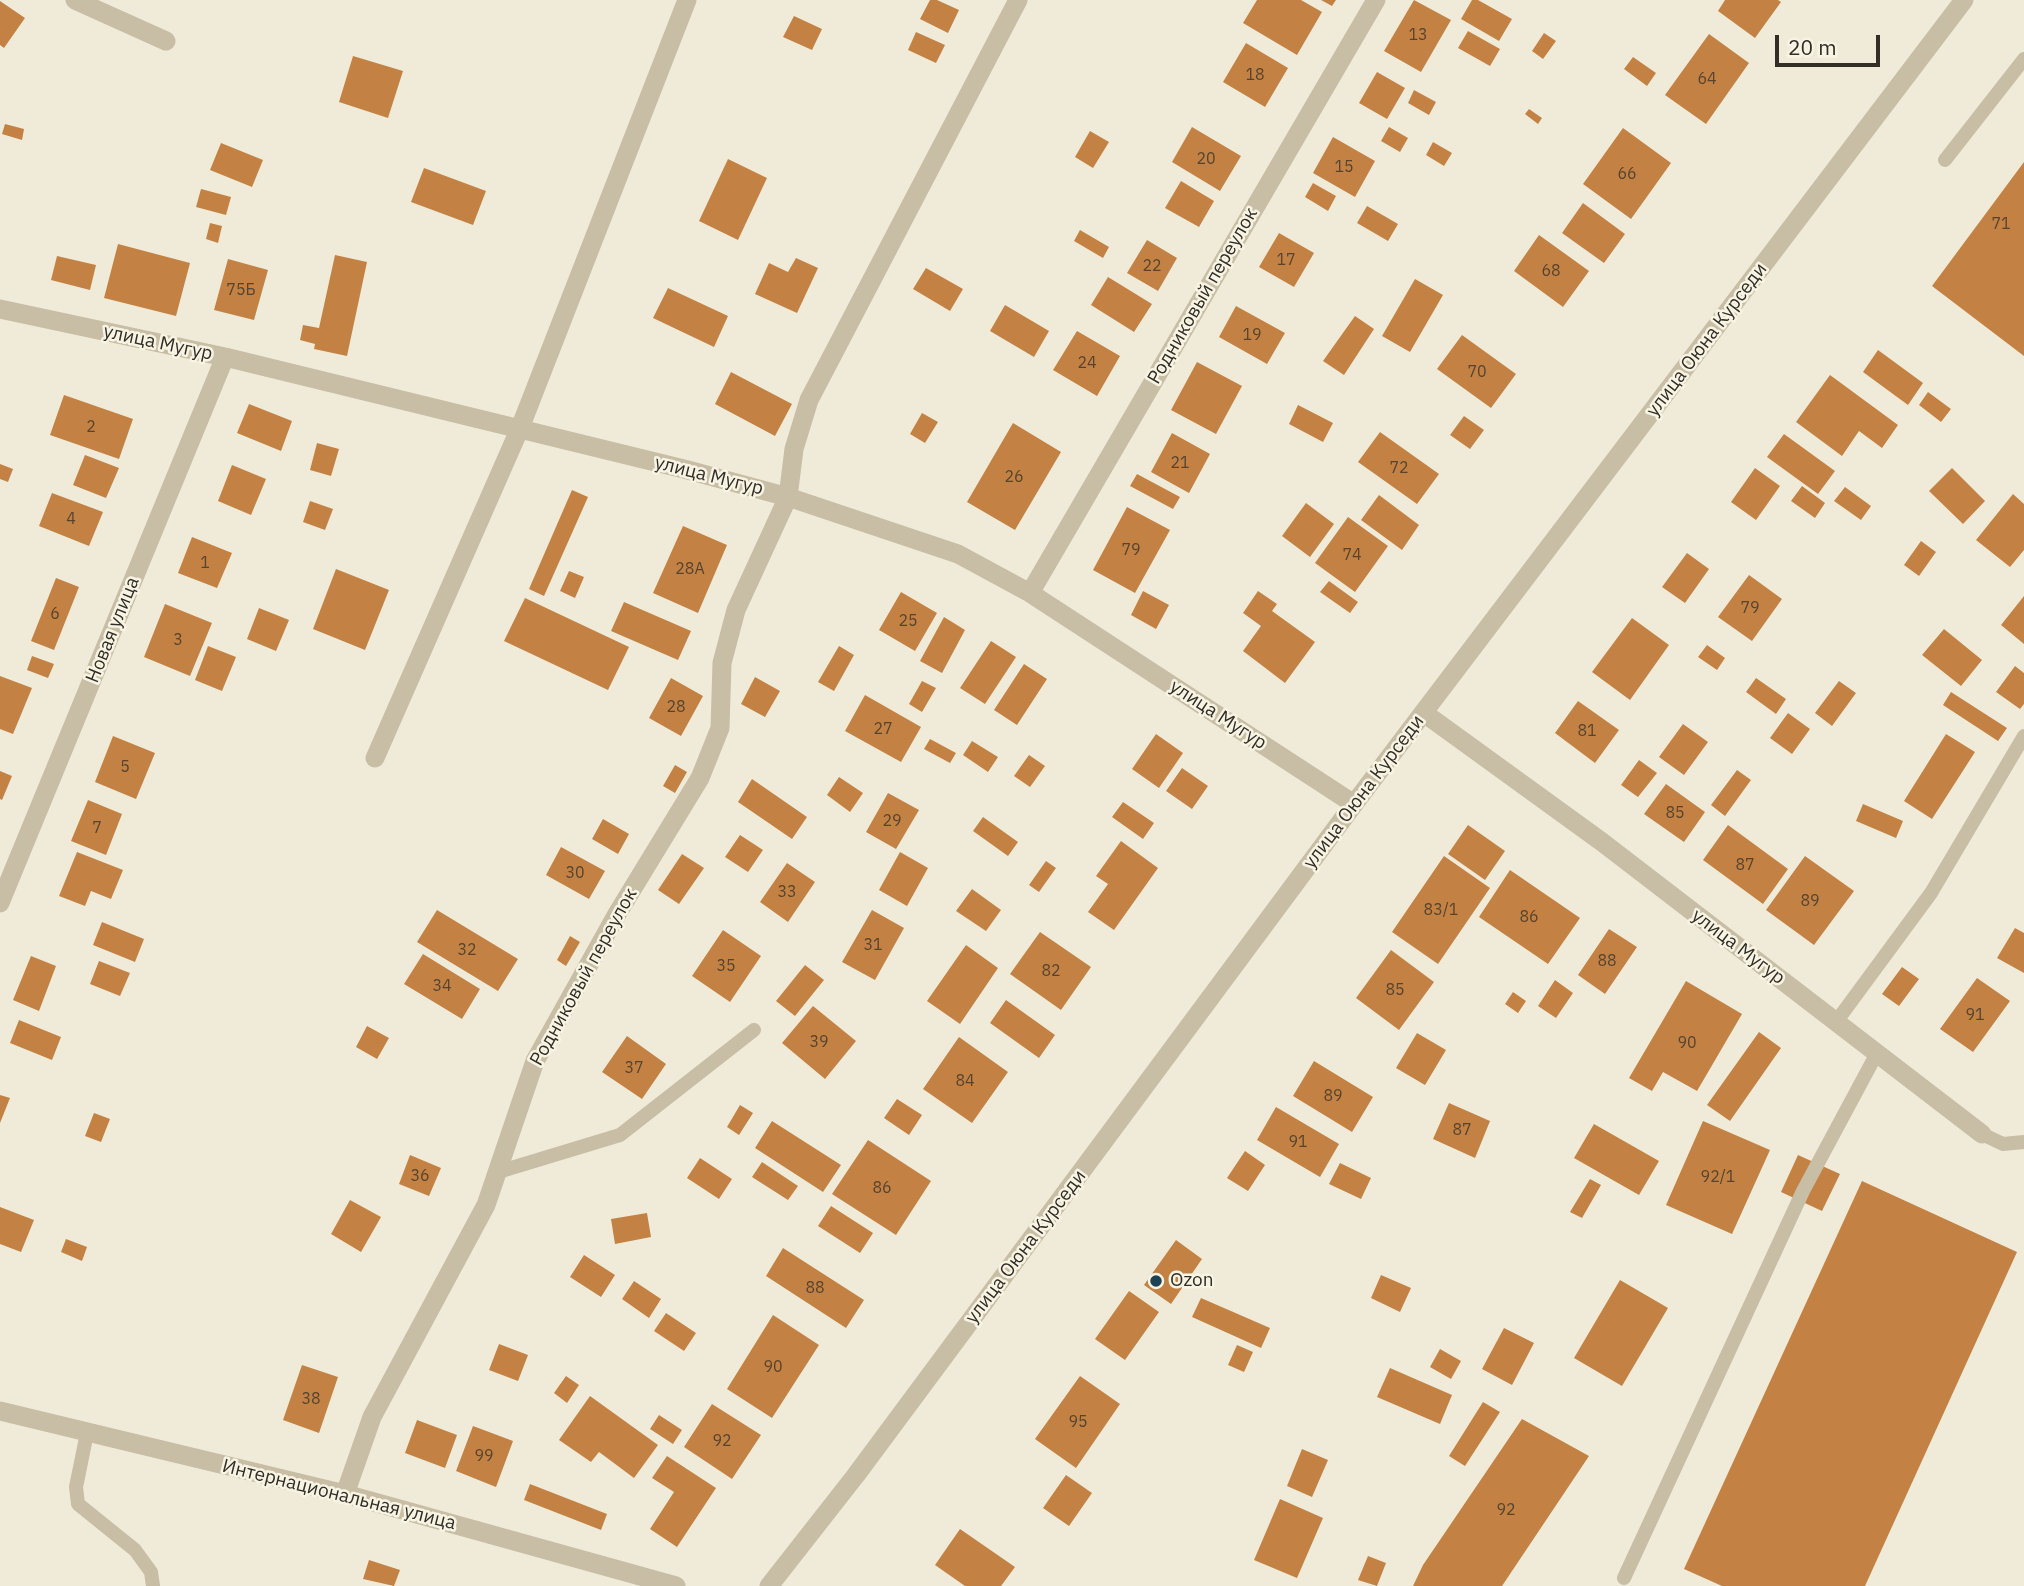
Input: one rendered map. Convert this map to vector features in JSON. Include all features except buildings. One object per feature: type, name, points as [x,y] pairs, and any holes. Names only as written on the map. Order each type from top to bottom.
[{"type":"street","points":[[75,0],[166,41]]},
{"type":"street","points":[[374,758],[520,428],[687,0]]},
{"type":"street","name":"Родниковый переулок","points":[[345,1494],[372,1417],[486,1205],[535,1061],[617,914],[700,778],[720,728],[722,663],[736,610],[788,496],[794,449],[809,400],[1018,0]]},
{"type":"street","name":"Родниковый переулок","points":[[1030,593],[1376,0]]},
{"type":"street","name":"улица Оюна Курседи","points":[[769,1586],[856,1475],[1354,804],[1964,0]]},
{"type":"street","name":"улица Мугур","points":[[0,309],[225,357],[788,496],[958,554],[1030,593],[1354,804]]},
{"type":"street","name":"Новая улица","points":[[0,903],[225,357]]},
{"type":"street","name":"улица Мугур","points":[[1424,713],[1601,842],[1982,1134]]},
{"type":"street","name":"Интернациональная улица","points":[[0,1411],[345,1494],[676,1586]]},
{"type":"lane","points":[[1945,160],[2024,59]]},
{"type":"lane","points":[[1836,1022],[1931,893],[2024,736]]},
{"type":"lane","points":[[498,1172],[620,1135],[754,1030]]},
{"type":"lane","points":[[1624,1578],[1803,1191],[1877,1053]]},
{"type":"lane","points":[[1982,1134],[2003,1144],[2024,1142]]},
{"type":"lane","points":[[87,1433],[76,1487],[78,1504],[135,1550],[151,1572],[153,1586]]},
{"type":"place","name":"Ozon","points":[[1156,1281]]}]
